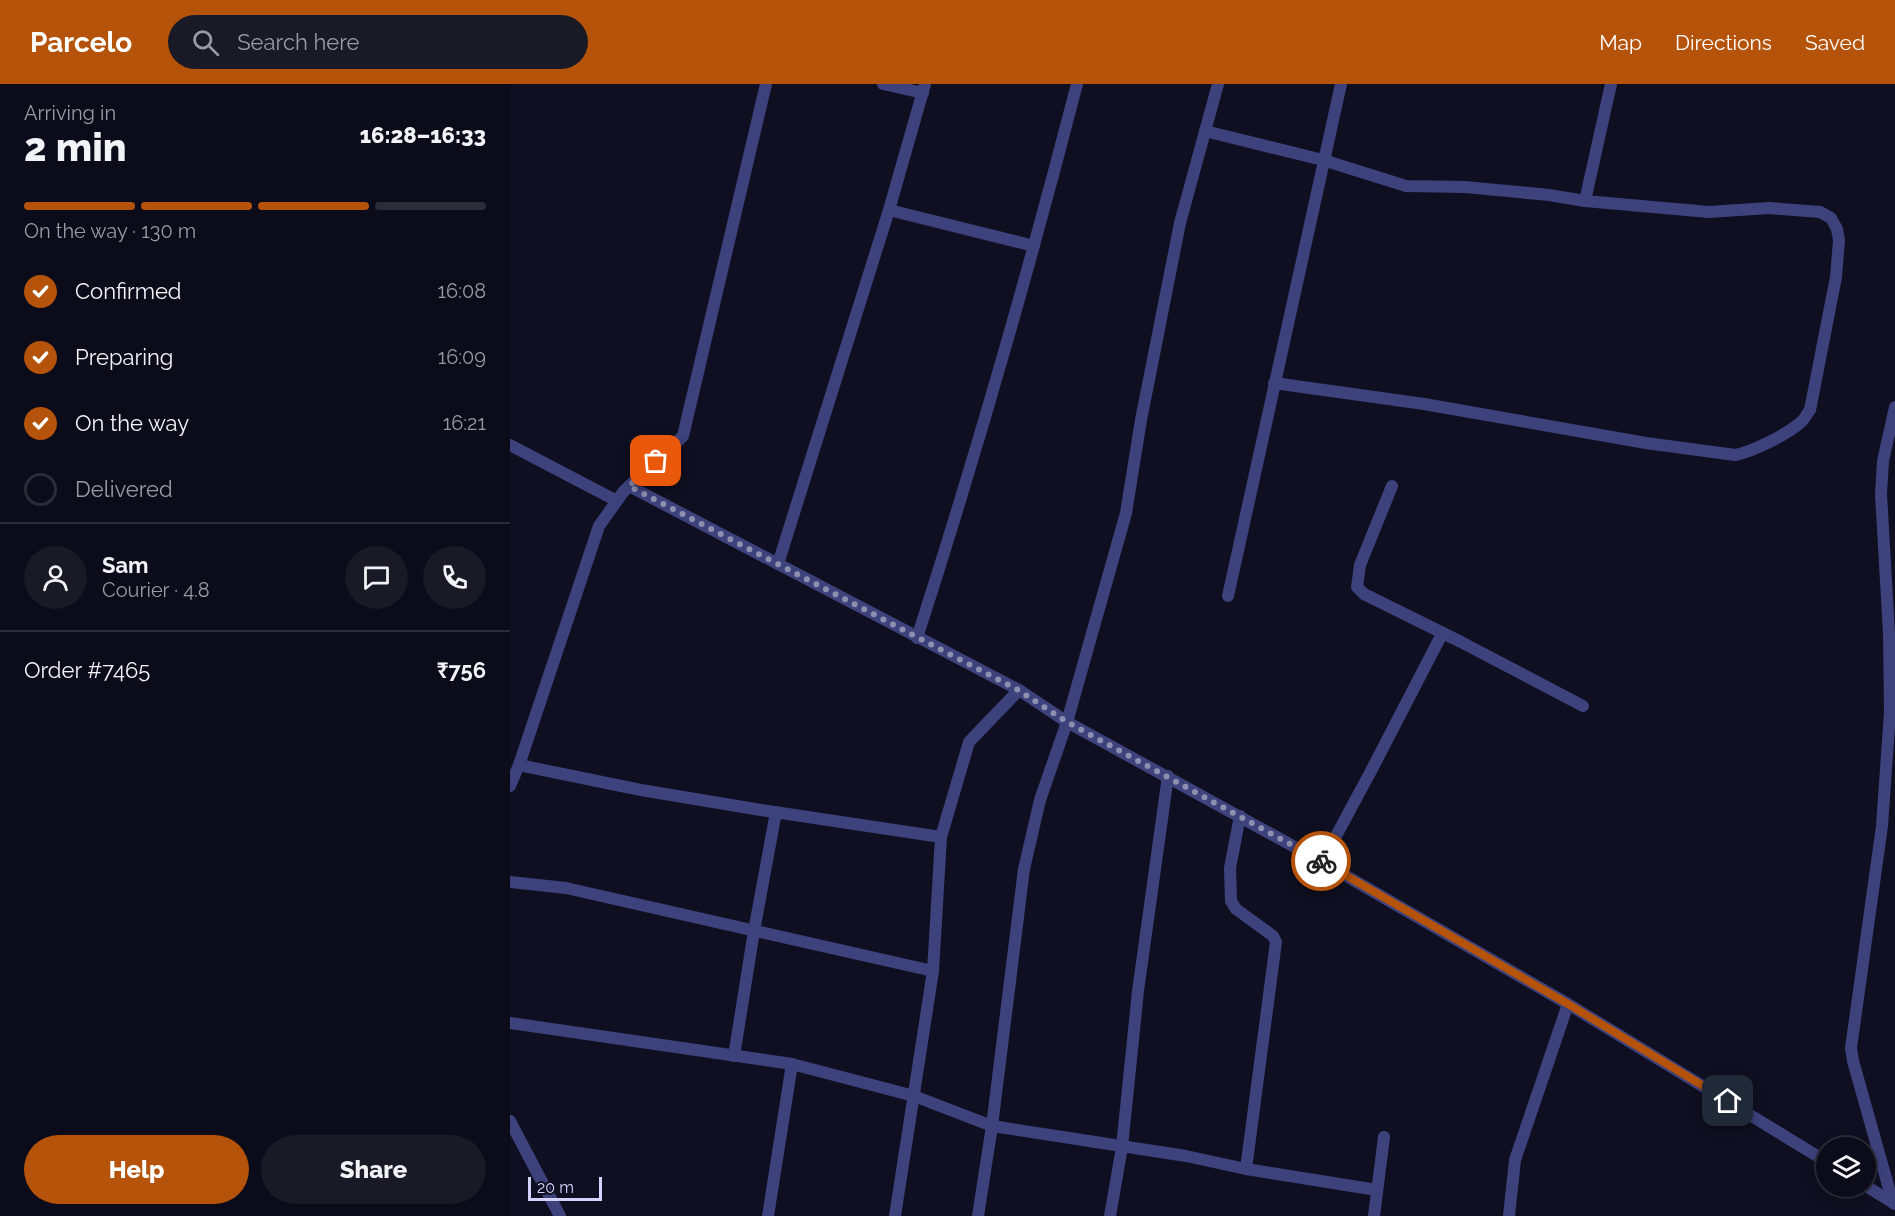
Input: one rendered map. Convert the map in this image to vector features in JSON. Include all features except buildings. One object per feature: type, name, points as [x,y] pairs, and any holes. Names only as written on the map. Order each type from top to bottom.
[{"type":"street","points":[[510,786],[599,526],[629,486],[683,436],[766,84]]},
{"type":"street","points":[[778,564],[889,210],[924,88],[883,84]]},
{"type":"street","points":[[916,638],[956,518],[1034,246],[1077,84]]},
{"type":"street","points":[[978,1216],[992,1126],[1024,869],[1040,800],[1067,722],[1126,513],[1141,420],[1180,223],[1218,84]]},
{"type":"street","points":[[1228,596],[1341,84]]},
{"type":"street","points":[[1585,201],[1611,84]]},
{"type":"street","points":[[1205,131],[1323,160],[1406,186],[1465,187],[1709,212],[1769,208],[1820,212],[1831,218],[1837,229],[1839,240],[1836,277],[1810,410],[1801,422],[1761,446],[1744,453],[1735,455],[1646,443],[1424,404],[1274,383]]},
{"type":"street","points":[[889,210],[1034,246]]},
{"type":"street","points":[[1894,1203],[1851,1048],[1882,826],[1890,712],[1889,633],[1881,494],[1883,461],[1895,407]]},
{"type":"street","points":[[510,445],[617,501]]},
{"type":"street","points":[[629,486],[1018,690],[1067,722],[1322,862],[1568,1004],[1816,1155]]},
{"type":"street","points":[[1392,486],[1360,566],[1358,587],[1364,594],[1582,706]]},
{"type":"street","points":[[1322,862],[1442,634]]},
{"type":"street","points":[[895,1216],[933,971],[941,837],[969,742],[1018,690]]},
{"type":"street","points":[[519,765],[641,790],[941,837]]},
{"type":"street","points":[[1110,1216],[1122,1148],[1138,991],[1168,776]]},
{"type":"street","points":[[734,1056],[776,812]]},
{"type":"street","points":[[1240,816],[1230,868],[1232,901],[1236,909],[1273,936],[1276,942],[1246,1169]]},
{"type":"street","points":[[510,882],[566,888],[933,971]]},
{"type":"street","points":[[1509,1216],[1515,1160],[1568,1004]]},
{"type":"street","points":[[510,1023],[792,1064],[914,1096],[992,1126],[1122,1148],[1186,1156],[1246,1169],[1377,1190]]},
{"type":"street","points":[[768,1216],[792,1064]]},
{"type":"street","points":[[510,1121],[560,1216]]},
{"type":"street","points":[[1374,1216],[1384,1137]]},
{"type":"street","points":[[1876,1192],[1894,1203]]},
{"type":"way so far","points":[[656,461],[629,486],[1018,690],[1067,722],[1321,861]]},
{"type":"route","points":[[1321,861],[1568,1004],[1728,1101]]}]
